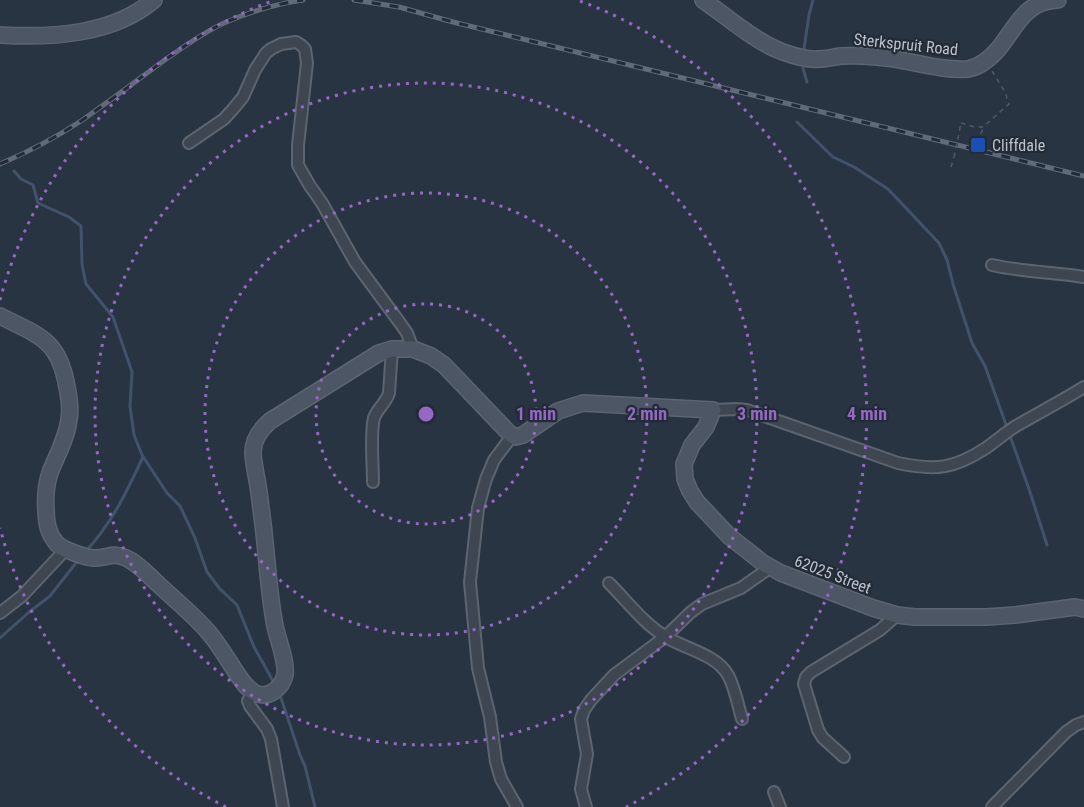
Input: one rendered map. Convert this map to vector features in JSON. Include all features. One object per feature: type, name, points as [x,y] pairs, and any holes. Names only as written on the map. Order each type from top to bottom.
[{"type":"street","points":[[0,35],[62,34],[94,29],[115,23],[142,10],[154,0]]},
{"type":"street","name":"Sterkspruit Road","points":[[703,0],[758,39],[780,51],[798,57],[818,59],[843,56],[880,57],[946,69],[970,69],[985,61]]},
{"type":"street","points":[[985,61],[999,48],[1023,15],[1035,6],[1058,0]]},
{"type":"street","points":[[189,142],[224,119],[233,109],[243,97],[255,70],[266,53],[281,44],[296,42],[301,45],[307,63],[298,165],[355,262],[407,333],[412,349]]},
{"type":"street","points":[[992,265],[1016,270],[1084,277]]},
{"type":"street","points":[[0,316],[38,335],[52,347],[65,373],[70,418],[50,472],[45,502],[50,533],[57,544],[95,558],[111,554],[118,555],[127,558],[141,568],[209,633],[242,682],[254,693],[260,695],[274,692],[285,675],[270,587],[253,452],[255,440],[270,421],[379,353],[392,349],[412,349],[431,356],[444,365],[512,436],[519,437],[558,411],[583,404],[737,409],[747,410],[898,463],[936,468],[954,465],[974,456],[1015,427],[1084,387]]},
{"type":"street","points":[[374,482],[373,426],[377,412],[388,398],[392,349]]},
{"type":"street","name":"62025 Street","points":[[713,410],[706,427],[692,445],[684,464],[685,479],[697,502],[730,537],[771,567],[873,609],[897,615],[987,617],[1075,607],[1084,609]]},
{"type":"street","points":[[512,436],[494,460],[486,479],[478,508],[470,582],[478,668],[490,717],[496,762],[501,779],[517,807]]},
{"type":"street","points":[[0,613],[22,596],[66,549]]},
{"type":"street","points":[[586,807],[581,789],[587,754],[581,719],[584,710],[614,675],[665,637],[691,612],[702,604],[741,588],[771,567]]},
{"type":"street","points":[[609,583],[647,623],[665,637],[719,664],[728,674],[742,719]]},
{"type":"street","points":[[844,757],[823,738],[818,730],[804,684],[806,677],[822,664],[879,630],[897,615]]},
{"type":"street","points":[[254,693],[248,701],[271,739],[283,807]]},
{"type":"street","points":[[992,807],[1066,732],[1084,722]]},
{"type":"street","points":[[774,792],[780,807]]},
{"type":"path","points":[[981,134],[983,127],[1009,104],[1005,92],[985,61]]},
{"type":"path","points":[[951,167],[961,123],[983,127]]},
{"type":"waterway","points":[[804,49],[813,0]]},
{"type":"waterway","points":[[803,68],[807,82]]},
{"type":"waterway","points":[[797,122],[833,157],[854,167],[888,189],[939,243],[947,260],[972,343],[985,366],[1047,545]]},
{"type":"waterway","points":[[14,171],[21,179],[33,185],[38,203],[69,217],[81,226],[82,264],[86,284],[113,317],[132,372],[130,406],[134,435],[142,455],[167,493],[180,506],[207,572],[220,589],[237,605],[254,647],[273,681]]},
{"type":"waterway","points":[[85,552],[111,519],[143,457]]},
{"type":"waterway","points":[[0,638],[50,596],[79,559]]},
{"type":"waterway","points":[[280,695],[305,766],[315,807]]},
{"type":"railway","points":[[0,164],[71,127],[185,46],[216,27],[262,9],[303,0]]},
{"type":"railway","points":[[354,0],[399,7],[1084,176]]},
{"type":"place","name":"Cliffdale","points":[[978,145]]}]
